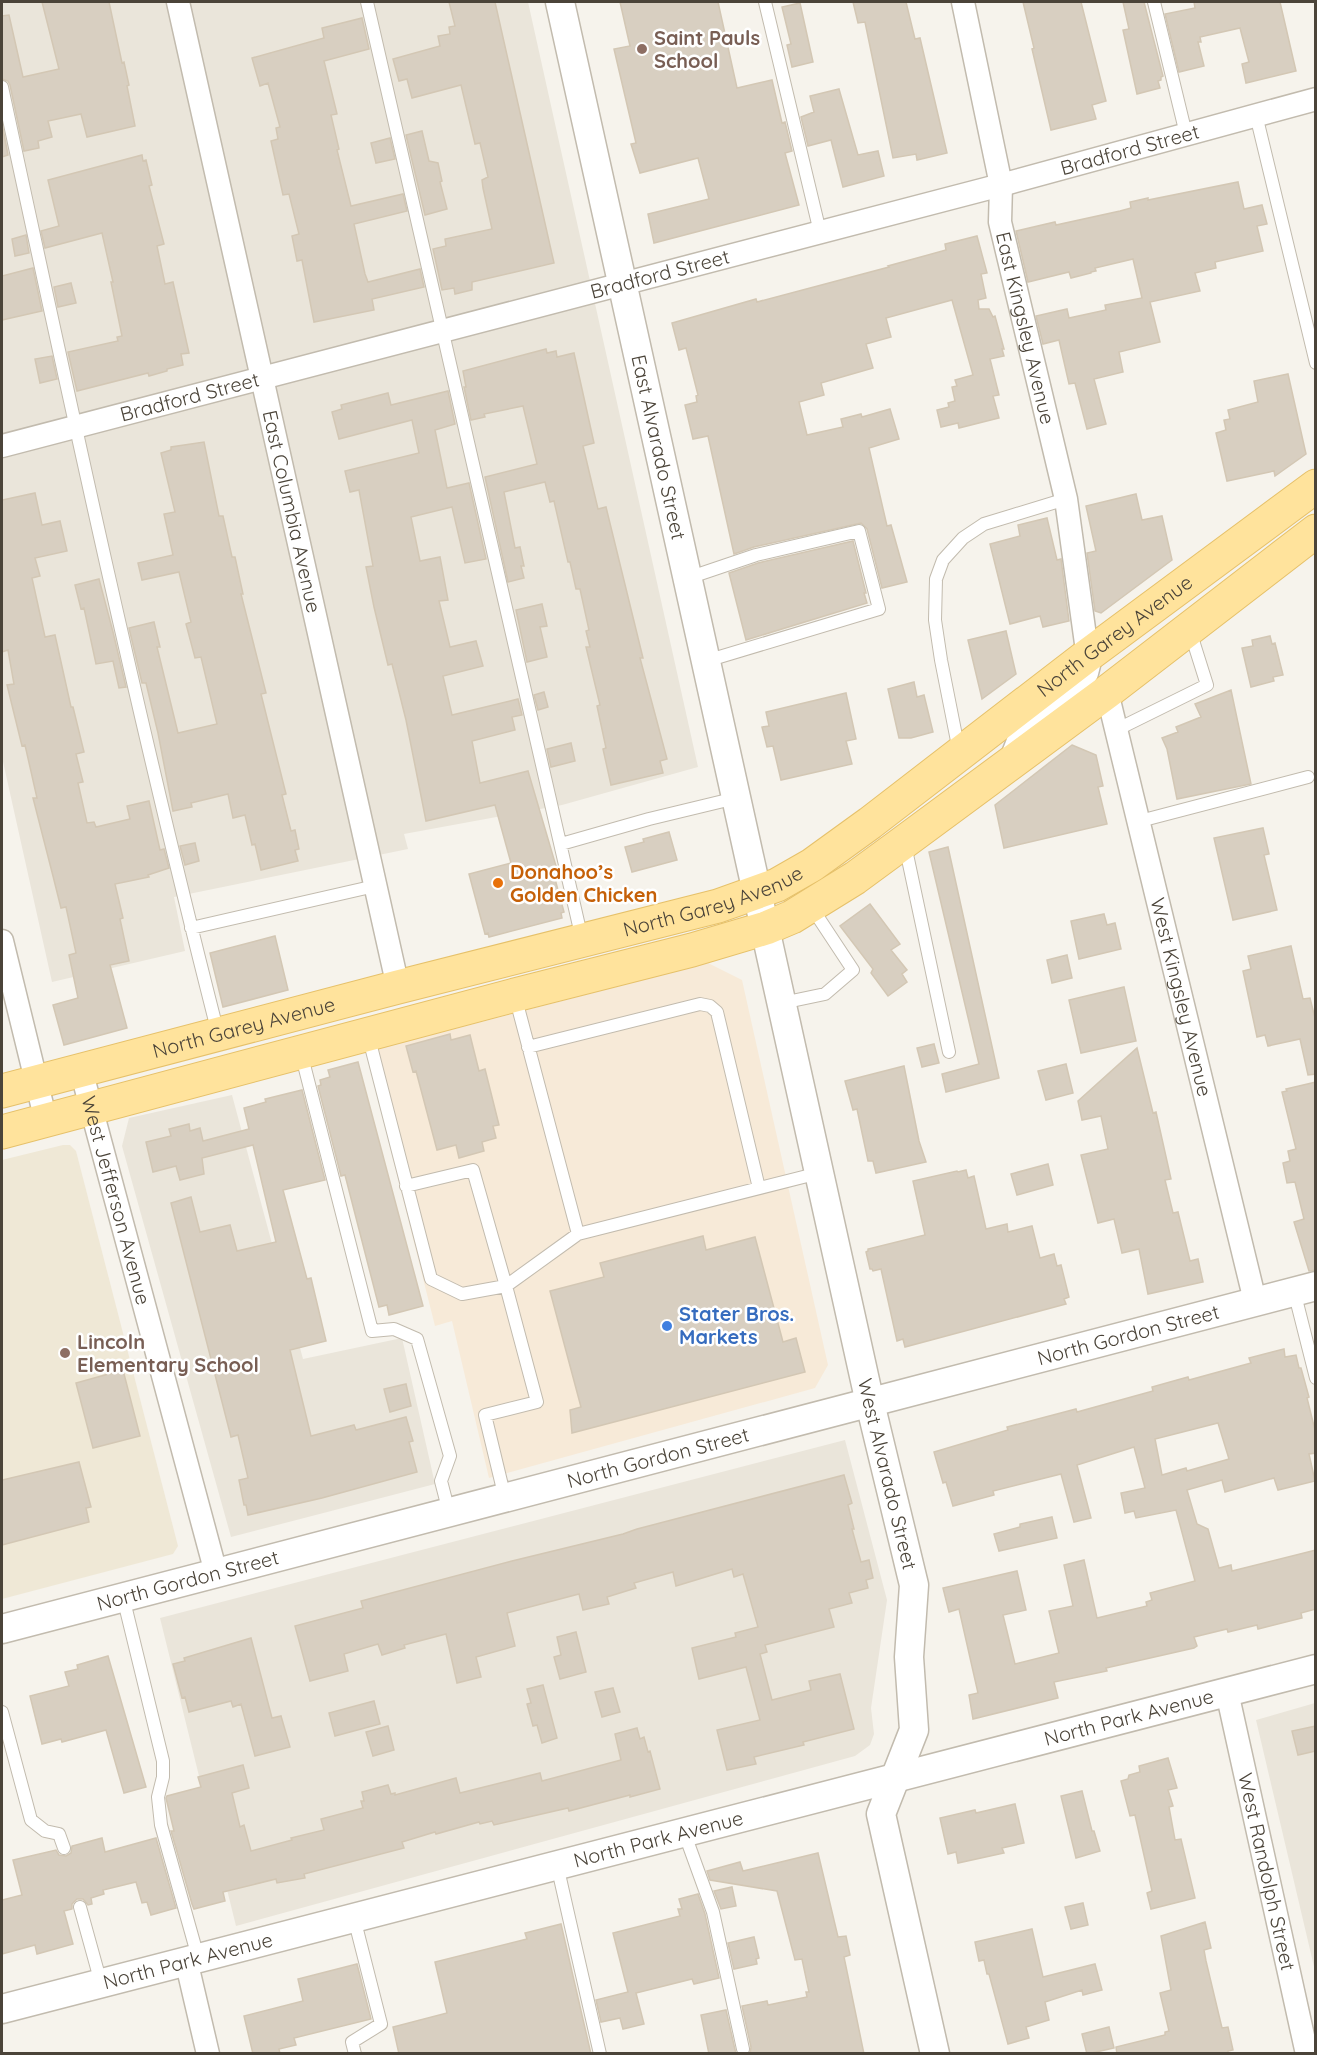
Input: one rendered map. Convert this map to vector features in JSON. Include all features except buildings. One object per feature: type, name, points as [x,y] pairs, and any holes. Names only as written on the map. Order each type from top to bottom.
[{"type":"main road","name":"North Garey Avenue","points":[[2,1091],[718,906],[759,893],[812,865],[1088,655],[1316,486]]},
{"type":"main road","name":"North Garey Avenue","points":[[2,1132],[692,950],[766,928],[792,917],[855,878],[1009,765],[1316,531]]},
{"type":"street","name":"East Columbia Avenue","points":[[178,2],[398,987]]},
{"type":"street","name":"East Alvarado Street","points":[[560,2],[759,893]]},
{"type":"street","name":"East Kingsley Avenue","points":[[963,2],[1001,185],[1000,222],[1066,499],[1088,655]]},
{"type":"street","name":"Bradford Street","points":[[2,446],[623,285],[1316,99]]},
{"type":"street","points":[[1009,765],[1023,728],[1082,680],[1087,673],[1088,655]]},
{"type":"street","name":"West Kingsley Avenue","points":[[1107,692],[1118,729],[1255,1301]]},
{"type":"street","name":"West Alvarado Street","points":[[759,893],[870,1403],[914,1585],[909,1657],[914,1730],[881,1814],[935,2054]]},
{"type":"street","points":[[2,941],[46,1121]]},
{"type":"street","name":"West Jefferson Avenue","points":[[81,1070],[216,1573]]},
{"type":"street","name":"North Gordon Street","points":[[2,1629],[1305,1289]]},
{"type":"street","name":"North Park Avenue","points":[[2,2009],[1316,1669]]},
{"type":"street","name":"West Randolph Street","points":[[1227,1692],[1307,2054]]},
{"type":"street","points":[[192,1959],[208,2054]]},
{"type":"lane","points":[[367,2],[583,940]]},
{"type":"lane","points":[[765,2],[820,232]]},
{"type":"lane","points":[[1154,2],[1186,134]]},
{"type":"lane","points":[[2,87],[75,427],[191,928],[219,1034]]},
{"type":"lane","points":[[1256,115],[1316,363]]},
{"type":"lane","points":[[960,753],[935,620],[936,579],[943,560],[963,538],[984,524],[1066,499]]},
{"type":"lane","points":[[688,578],[756,555],[859,531],[879,609],[706,661]]},
{"type":"lane","points":[[1118,729],[1206,685],[1189,627]]},
{"type":"lane","points":[[1140,821],[1308,777]]},
{"type":"lane","points":[[561,844],[649,819],[736,798]]},
{"type":"lane","points":[[904,842],[949,1052]]},
{"type":"lane","points":[[191,928],[375,886]]},
{"type":"lane","points":[[782,1003],[825,994],[852,970],[811,906]]},
{"type":"lane","points":[[515,995],[578,1234]]},
{"type":"lane","points":[[528,1047],[700,1004],[710,1006],[717,1012],[759,1188]]},
{"type":"lane","points":[[368,1034],[431,1279],[462,1294],[506,1286],[578,1234],[819,1173]]},
{"type":"lane","points":[[301,1052],[372,1331],[394,1329],[417,1339],[450,1456],[441,1481],[449,1512]]},
{"type":"lane","points":[[406,1186],[473,1170],[537,1402],[485,1415],[505,1498]]},
{"type":"lane","points":[[1305,1289],[1316,1378]]},
{"type":"lane","points":[[123,1597],[163,1761],[163,1777],[158,1797],[161,1826],[192,1959]]},
{"type":"lane","points":[[2,1712],[31,1820],[45,1831],[59,1834],[64,1848]]},
{"type":"lane","points":[[684,1832],[713,1912],[743,2049]]},
{"type":"lane","points":[[557,1865],[600,2054]]},
{"type":"lane","points":[[80,1907],[101,1983]]},
{"type":"lane","points":[[354,1917],[381,2024],[352,2042],[356,2054]]},
{"type":"shaded area","points":[[2,2],[528,2],[698,767],[562,805],[404,834],[408,849],[174,897],[185,951],[52,982],[2,757]]},
{"type":"shaded area","points":[[708,963],[742,980],[828,1365],[815,1388],[489,1478],[452,1321],[435,1326],[366,1052]]},
{"type":"shaded area","points":[[232,1095],[303,1359],[402,1338],[435,1484],[231,1537],[122,1146],[129,1118]]},
{"type":"shaded area","name":"Lincoln Elementary School","points":[[70,1145],[76,1151],[178,1546],[173,1554],[2,1599],[2,1160]]},
{"type":"shaded area","points":[[845,1440],[887,1600],[871,1708],[874,1734],[870,1745],[855,1756],[236,1926],[160,1618]]},
{"type":"shaded area","points":[[1315,1703],[1315,1971],[1256,1720]]},
{"type":"place","name":"Saint Pauls School","points":[[642,49]]},
{"type":"place","name":"Donahoo’s Golden Chicken","points":[[498,883]]},
{"type":"place","name":"Stater Bros. Markets","points":[[667,1326]]},
{"type":"place","name":"Lincoln Elementary School","points":[[65,1353]]}]
